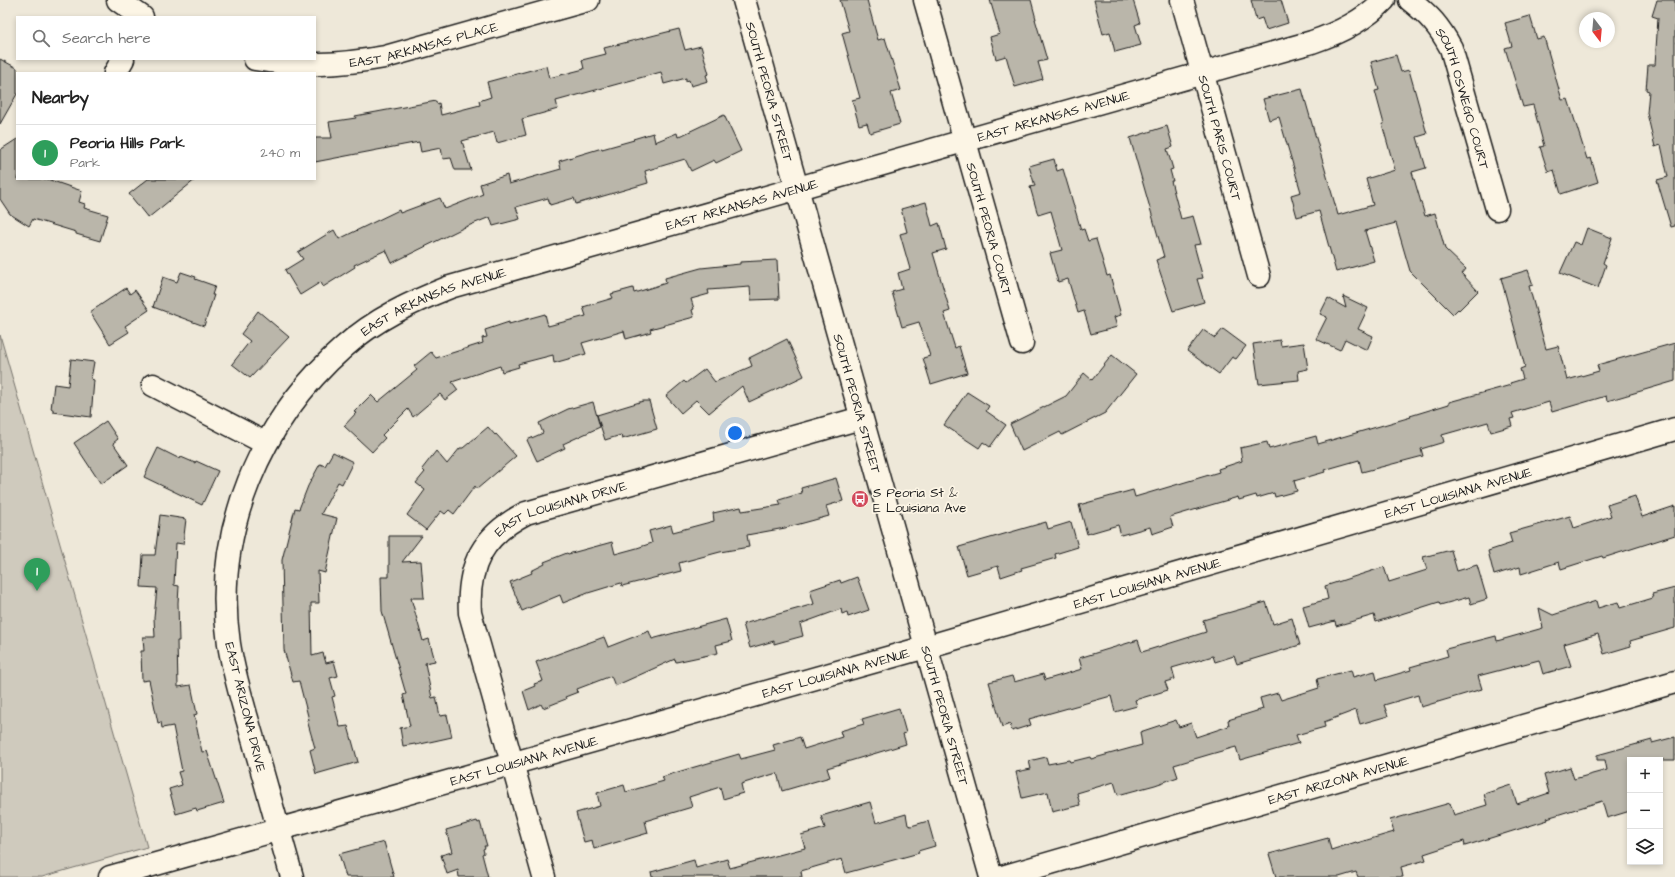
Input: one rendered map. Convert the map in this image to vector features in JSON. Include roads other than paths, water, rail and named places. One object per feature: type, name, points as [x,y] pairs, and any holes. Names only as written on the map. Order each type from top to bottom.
[{"type":"street","points":[[118,0],[141,16]]},
{"type":"street","name":"EAST ARKANSAS PLACE","points":[[260,60],[282,64],[317,65],[351,63],[385,57],[588,0]]},
{"type":"street","name":"SOUTH PEORIA STREET","points":[[744,0],[990,877]]},
{"type":"street","name":"SOUTH PEORIA COURT","points":[[925,0],[1022,343]]},
{"type":"street","name":"SOUTH PARIS COURT","points":[[1182,0],[1260,276]]},
{"type":"street","name":"EAST ARKANSAS AVENUE","points":[[266,443],[297,395],[320,369],[351,341],[387,316],[418,299],[458,285],[1312,42],[1334,35],[1357,22],[1384,0]]},
{"type":"street","name":"SOUTH OSWEGO COURT","points":[[1410,0],[1423,10],[1439,27],[1451,48],[1497,209]]},
{"type":"street","points":[[116,72],[122,60]]},
{"type":"street","points":[[153,385],[266,443]]},
{"type":"street","name":"EAST LOUISIANA DRIVE","points":[[512,763],[470,613],[469,594],[473,570],[478,557],[491,537],[509,521],[526,512],[861,418]]},
{"type":"street","name":"EAST LOUISIANA AVENUE","points":[[110,877],[926,647],[1675,430]]},
{"type":"street","name":"EAST ARIZONA DRIVE","points":[[266,443],[251,474],[239,507],[227,575],[226,609],[229,644],[239,688],[292,877]]},
{"type":"street","name":"EAST ARIZONA AVENUE","points":[[1002,877],[1675,682]]},
{"type":"street","points":[[512,763],[544,877]]},
{"type":"place","name":"S Peoria St & E Louisiana Ave","points":[[860,499]]},
{"type":"place","name":"Peoria Hills Park","points":[[37,591]]}]
